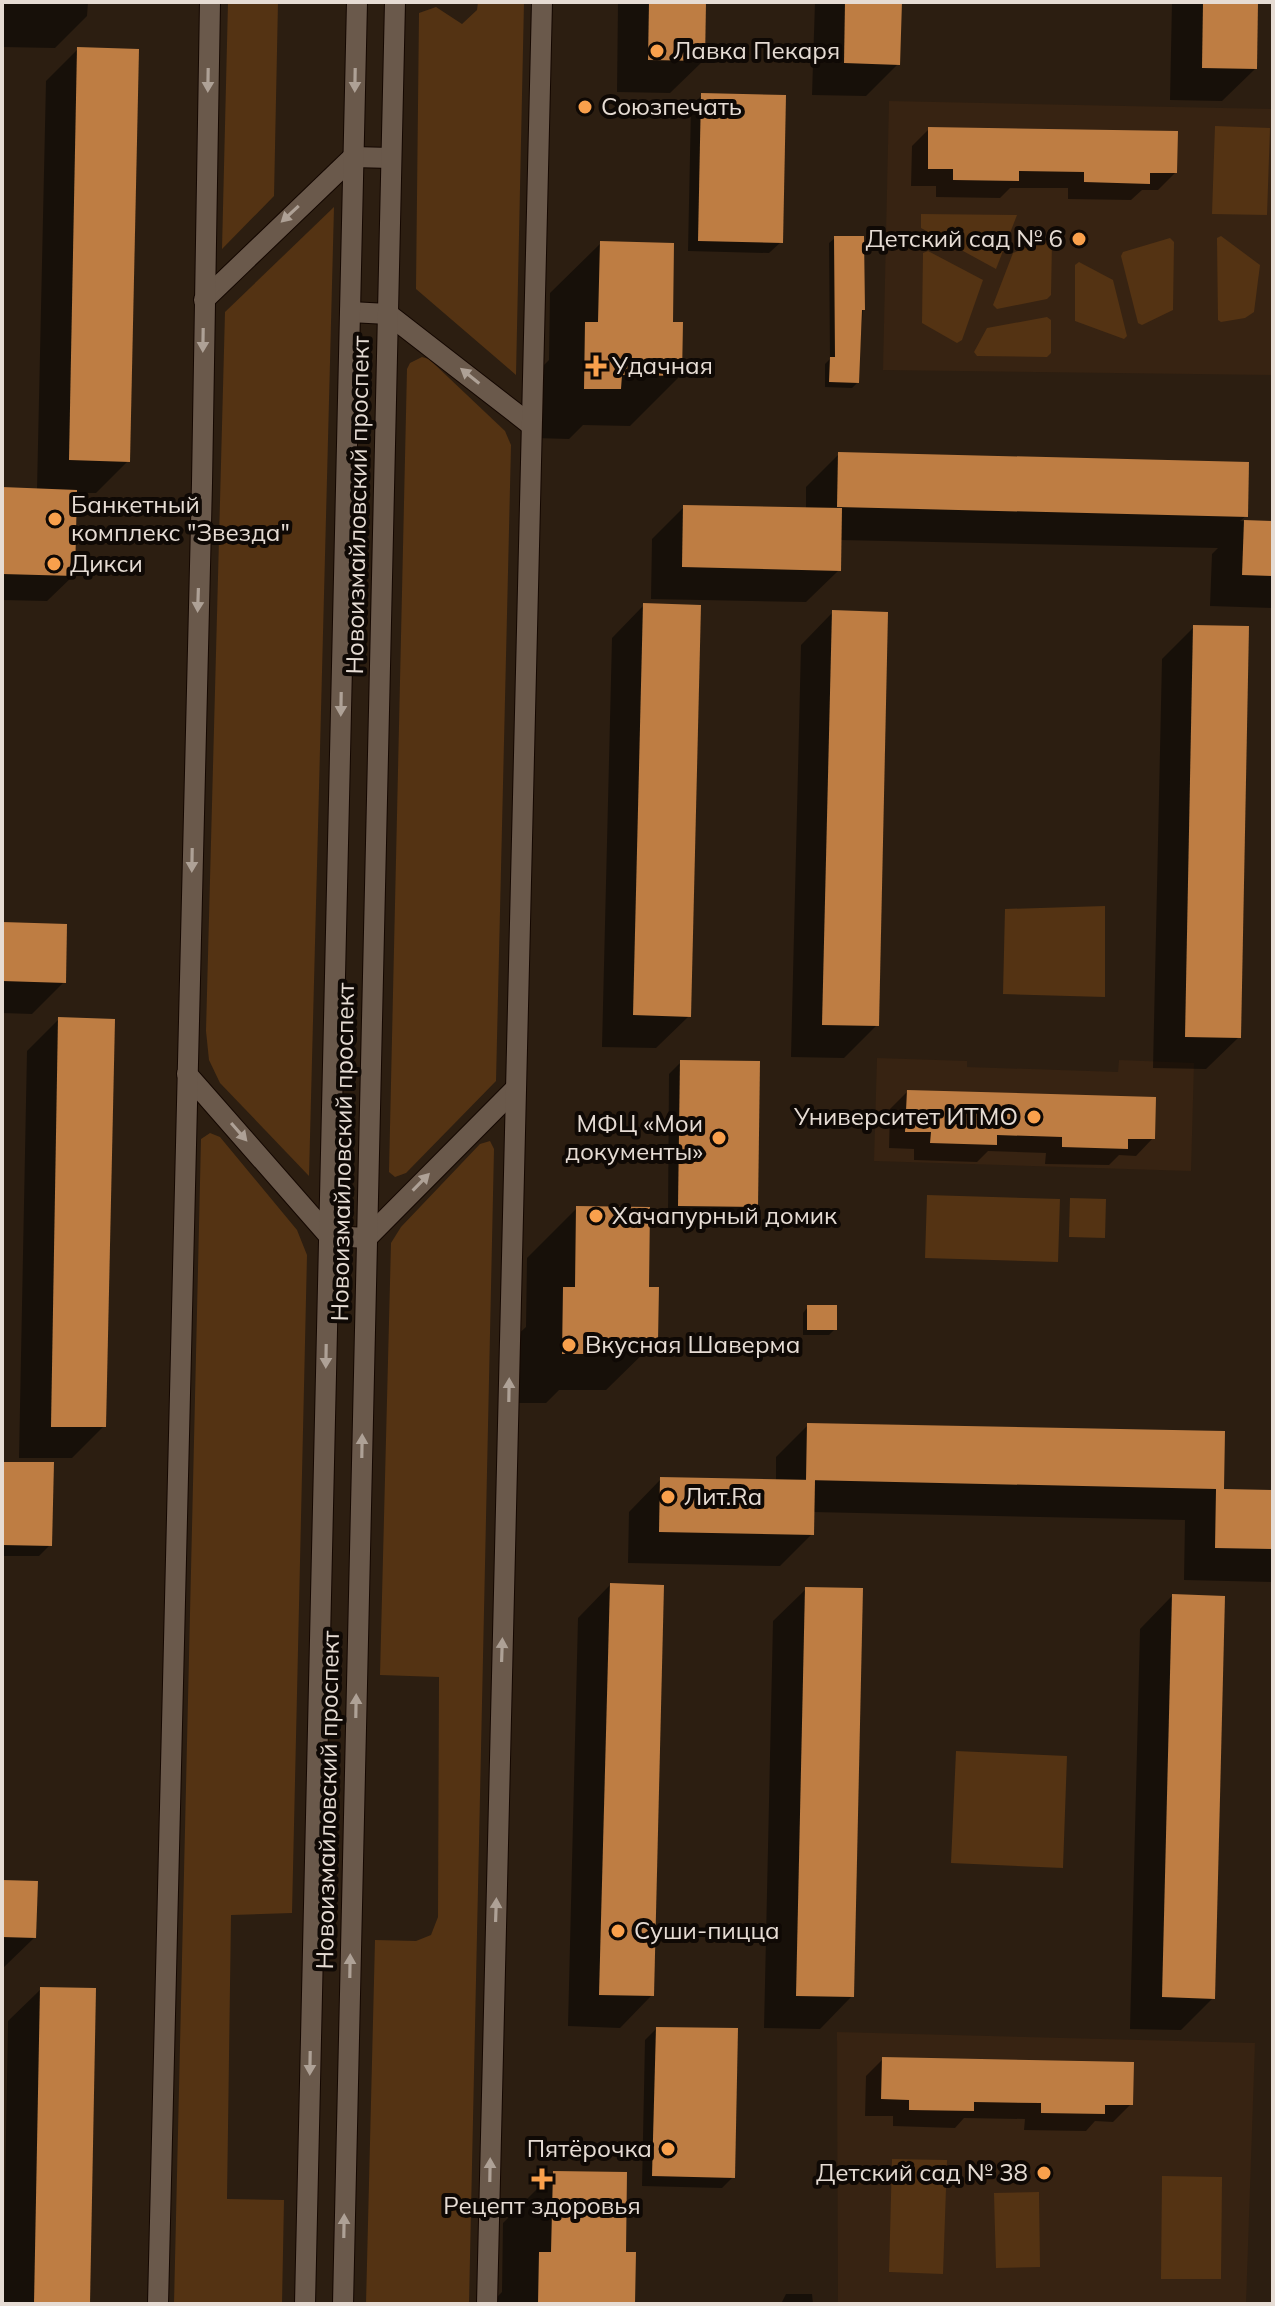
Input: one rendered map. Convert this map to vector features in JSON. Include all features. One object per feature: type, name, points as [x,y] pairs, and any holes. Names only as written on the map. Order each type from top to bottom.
[{"type":"street","points":[[158,2304],[210,2]]},
{"type":"street","name":"Новоизмайловский проспект","points":[[305,2304],[357,2]]},
{"type":"street","name":"Новоизмайловский проспект","points":[[343,2304],[395,2]]},
{"type":"street","points":[[487,2304],[542,2]]},
{"type":"street","points":[[204,300],[353,157],[391,158]]},
{"type":"street","points":[[350,312],[388,314],[531,425]]},
{"type":"street","points":[[187,1074],[329,1236],[367,1238],[516,1088]]},
{"type":"shaded area","points":[[228,2],[278,2],[274,196],[222,249]]},
{"type":"shaded area","points":[[478,2],[524,2],[516,375],[416,289],[419,13],[436,7],[462,24],[477,10]]},
{"type":"shaded area","name":"Детский сад № 6","points":[[889,101],[1273,109],[1273,375],[883,370]]},
{"type":"shaded area","points":[[1215,126],[1270,128],[1267,215],[1212,214]]},
{"type":"shaded area","points":[[334,207],[309,1176],[220,1083],[209,1060],[206,1031],[225,312]]},
{"type":"shaded area","points":[[921,214],[1017,215],[996,269],[921,228]]},
{"type":"shaded area","points":[[1221,236],[1260,265],[1254,312],[1245,318],[1221,322],[1218,320],[1217,238]]},
{"type":"shaded area","points":[[1170,238],[1174,242],[1173,310],[1142,325],[1138,323],[1121,256],[1123,252]]},
{"type":"shaded area","points":[[1048,239],[1052,242],[1051,295],[1047,299],[997,309],[993,305],[1013,253]]},
{"type":"shaded area","points":[[928,251],[983,280],[962,340],[957,343],[922,323],[923,253]]},
{"type":"shaded area","points":[[1079,262],[1113,280],[1127,336],[1124,339],[1075,321],[1075,265]]},
{"type":"shaded area","points":[[1047,317],[1051,320],[1051,353],[1047,357],[977,356],[974,352],[987,328]]},
{"type":"shaded area","points":[[422,357],[429,359],[505,431],[511,445],[496,1081],[406,1173],[395,1177],[389,1172],[407,369],[410,363]]},
{"type":"shaded area","points":[[1105,906],[1105,997],[1003,994],[1005,909]]},
{"type":"shaded area","name":"Университет ИТМО","points":[[877,1058],[967,1061],[967,1067],[1118,1072],[1119,1060],[1194,1063],[1191,1171],[874,1161]]},
{"type":"shaded area","points":[[210,1133],[220,1137],[297,1230],[307,1255],[292,1913],[231,1915],[227,2199],[284,2200],[282,2304],[174,2304],[201,1139]]},
{"type":"shaded area","points":[[490,1141],[494,1149],[469,2304],[366,2304],[375,1940],[416,1941],[431,1935],[438,1917],[439,1677],[380,1675],[391,1243],[401,1227],[480,1144]]},
{"type":"shaded area","points":[[927,1195],[1060,1199],[1058,1262],[925,1258]]},
{"type":"shaded area","points":[[1070,1198],[1106,1199],[1105,1238],[1069,1237]]},
{"type":"shaded area","points":[[956,1751],[1067,1756],[1063,1868],[951,1863]]},
{"type":"shaded area","name":"Детский сад № 38","points":[[837,2032],[1255,2043],[1246,2304],[838,2304]]},
{"type":"shaded area","points":[[892,2159],[947,2160],[943,2274],[889,2272]]},
{"type":"shaded area","points":[[1162,2176],[1222,2177],[1221,2279],[1161,2279]]},
{"type":"shaded area","points":[[1039,2192],[1040,2267],[996,2268],[994,2193]]},
{"type":"building","points":[[649,2],[706,2],[705,61],[648,60]]},
{"type":"building","points":[[845,2],[902,2],[900,65],[844,63]]},
{"type":"building","points":[[1203,2],[1258,2],[1257,69],[1202,68]]},
{"type":"building","points":[[77,47],[139,49],[130,462],[69,460]]},
{"type":"building","points":[[701,93],[786,95],[783,243],[698,241]]},
{"type":"building","points":[[928,127],[1178,131],[1177,173],[1150,173],[1150,184],[1084,182],[1084,172],[1019,171],[1019,181],[953,180],[953,169],[928,169]]},
{"type":"building","points":[[834,236],[864,236],[865,310],[862,310],[859,383],[829,382],[830,357],[835,357]]},
{"type":"building","points":[[600,241],[674,243],[673,322],[683,322],[682,376],[622,375],[621,389],[584,389],[585,322],[598,322]]},
{"type":"building","points":[[838,452],[1249,462],[1248,517],[837,507]]},
{"type":"building","points":[[2,487],[77,490],[75,576],[2,574]]},
{"type":"building","points":[[683,505],[842,508],[841,571],[682,567]]},
{"type":"building","points":[[1244,520],[1273,521],[1273,576],[1242,575]]},
{"type":"building","points":[[643,603],[701,605],[691,1017],[633,1015]]},
{"type":"building","points":[[832,610],[888,612],[879,1026],[822,1025]]},
{"type":"building","points":[[1193,625],[1249,626],[1241,1038],[1185,1037]]},
{"type":"building","points":[[2,922],[67,924],[66,983],[2,981]]},
{"type":"building","points":[[58,1017],[115,1019],[106,1427],[51,1427]]},
{"type":"building","name":"МФЦ «Мои документы»","points":[[680,1060],[760,1061],[758,1207],[678,1206]]},
{"type":"building","points":[[907,1090],[1156,1097],[1155,1139],[1128,1139],[1128,1149],[1062,1147],[1062,1137],[997,1135],[997,1145],[930,1143],[931,1132],[905,1132]]},
{"type":"building","points":[[576,1206],[650,1207],[649,1287],[659,1287],[658,1341],[598,1340],[598,1354],[562,1354],[563,1287],[575,1287]]},
{"type":"building","points":[[807,1305],[837,1305],[837,1330],[807,1330]]},
{"type":"building","points":[[807,1423],[1225,1431],[1224,1489],[1273,1490],[1273,1549],[1215,1548],[1216,1489],[806,1480]]},
{"type":"building","points":[[2,1462],[54,1462],[52,1546],[2,1545]]},
{"type":"building","points":[[660,1477],[815,1480],[814,1535],[659,1532]]},
{"type":"building","points":[[610,1583],[664,1585],[654,1996],[599,1995]]},
{"type":"building","points":[[805,1587],[863,1588],[854,1997],[796,1996]]},
{"type":"building","points":[[1172,1594],[1225,1596],[1215,1999],[1162,1997]]},
{"type":"building","points":[[2,1880],[38,1881],[36,1938],[2,1937]]},
{"type":"building","points":[[40,1987],[96,1988],[90,2304],[34,2304]]},
{"type":"building","points":[[656,2027],[738,2028],[735,2178],[652,2176]]},
{"type":"building","points":[[882,2057],[1134,2062],[1133,2105],[1105,2105],[1105,2114],[1041,2113],[1041,2103],[974,2102],[974,2111],[909,2110],[909,2100],[881,2099]]},
{"type":"building","points":[[553,2171],[627,2172],[626,2252],[636,2252],[635,2304],[538,2304],[539,2252],[551,2252]]},
{"type":"place","name":"Лавка Пекаря","points":[[657,51]]},
{"type":"place","name":"Союзпечать","points":[[585,107]]},
{"type":"place","name":"Детский сад № 6","points":[[1079,239]]},
{"type":"place","name":"Удачная","points":[[596,366]]},
{"type":"place","name":"Банкетный комплекс \"Звезда\"","points":[[55,519]]},
{"type":"place","name":"Дикси","points":[[54,564]]},
{"type":"place","name":"Университет ИТМО","points":[[1034,1117]]},
{"type":"place","name":"МФЦ «Мои документы»","points":[[719,1138]]},
{"type":"place","name":"Хачапурный домик","points":[[596,1216]]},
{"type":"place","name":"Вкусная Шаверма","points":[[569,1345]]},
{"type":"place","name":"Лит.Ra","points":[[668,1497]]},
{"type":"place","name":"Суши-пицца","points":[[618,1931]]},
{"type":"place","name":"Пятёрочка","points":[[668,2149]]},
{"type":"place","name":"Детский сад № 38","points":[[1044,2173]]},
{"type":"place","name":"Рецепт здоровья","points":[[542,2179]]}]
